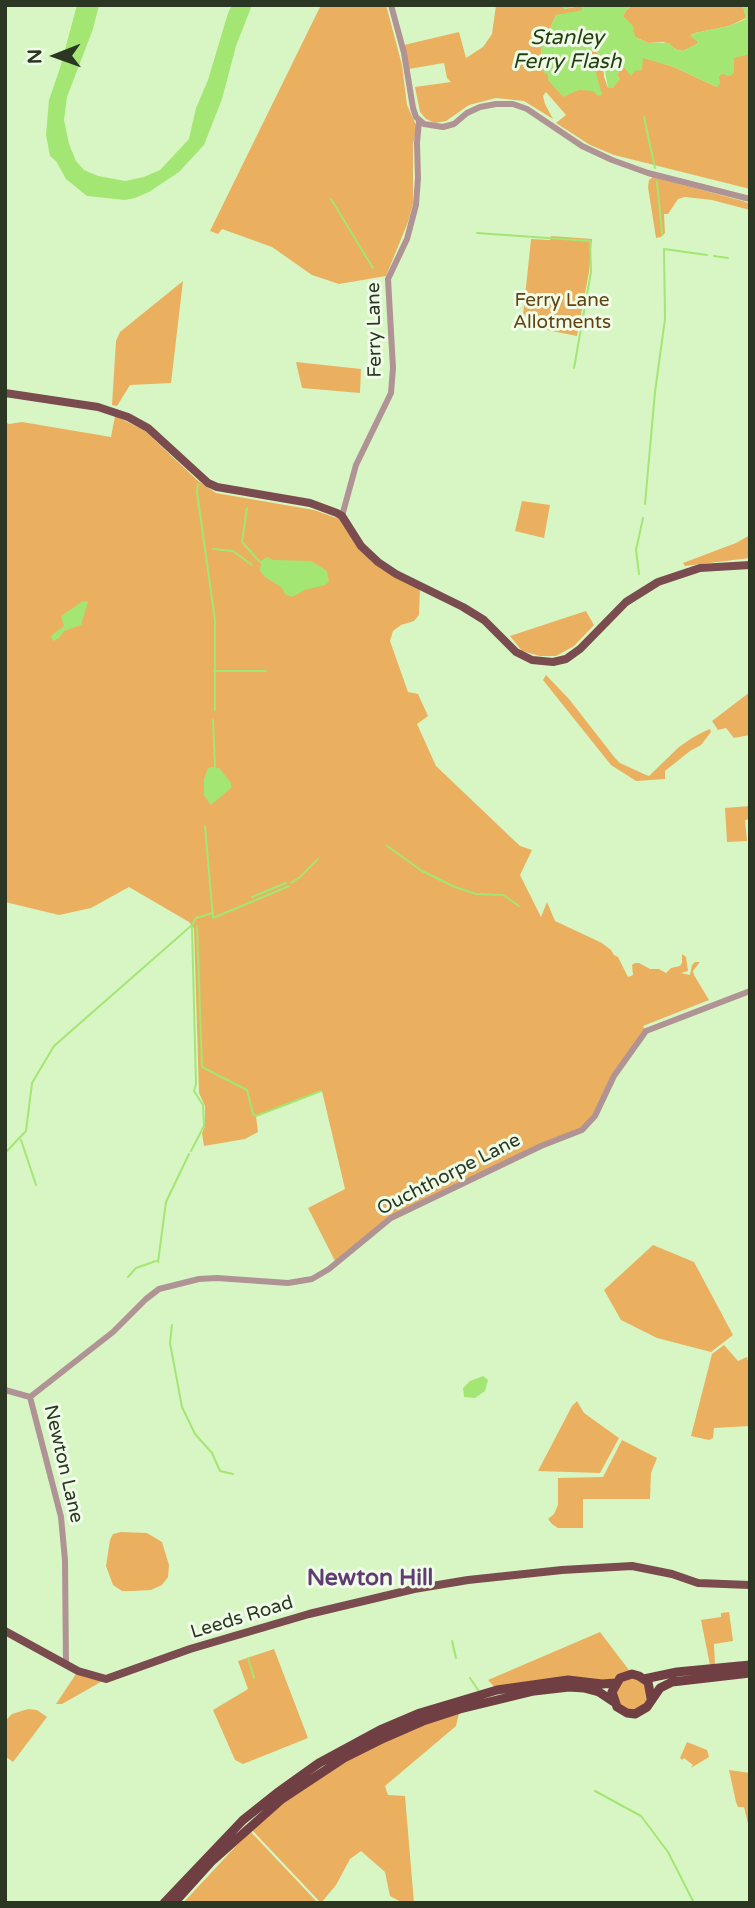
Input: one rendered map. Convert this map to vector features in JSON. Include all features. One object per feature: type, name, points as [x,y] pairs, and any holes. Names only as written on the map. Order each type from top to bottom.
[{"type":"highway","points":[[644,1679],[677,1672],[750,1665]]},
{"type":"highway","points":[[614,1702],[612,1692],[616,1683],[632,1674],[644,1679],[650,1686],[651,1698]]},
{"type":"highway","points":[[174,1903],[230,1844],[282,1799],[334,1764],[423,1721],[534,1691],[577,1687],[599,1692],[622,1711],[635,1714],[646,1707],[665,1684],[680,1679],[750,1674]]},
{"type":"highway","points":[[164,1903],[243,1820],[318,1763],[380,1730],[420,1713],[497,1690],[568,1679],[602,1684],[616,1683]]},
{"type":"main road","points":[[6,394],[98,407],[128,416],[148,428],[208,483],[217,487],[310,503],[342,516],[361,546],[378,562],[396,574],[463,607],[484,620],[516,652],[541,662],[560,661],[570,656],[626,602],[658,582],[700,568],[750,565]]},
{"type":"main road","name":"Leeds Road","points":[[5,1631],[87,1675],[106,1679],[237,1634],[309,1614],[430,1586],[505,1575],[632,1566],[664,1572],[698,1583],[750,1585]]},
{"type":"street","name":"Ferry Lane","points":[[342,516],[356,464],[391,393],[393,368],[388,279],[411,226],[418,190],[418,139],[424,124],[413,108],[404,53],[391,5]]},
{"type":"street","points":[[424,124],[448,126],[485,105],[513,104],[527,109],[582,146],[612,160],[648,173],[750,199]]},
{"type":"street","name":"Ouchthorpe Lane","points":[[30,1397],[113,1332],[146,1298],[159,1289],[199,1279],[288,1283],[312,1279],[329,1269],[391,1218],[541,1146],[582,1130],[595,1116],[614,1076],[646,1031],[750,991]]},
{"type":"street","points":[[5,1390],[30,1397]]},
{"type":"street","name":"Newton Lane","points":[[30,1397],[61,1517],[65,1560],[66,1665]]},
{"type":"green space","points":[[321,5],[386,5],[402,65],[407,105],[417,127],[413,144],[413,204],[386,276],[339,284],[312,275],[272,247],[222,229],[218,234],[210,231]]},
{"type":"green space","points":[[496,5],[563,5],[564,9],[581,6],[583,10],[580,13],[556,15],[542,47],[541,56],[546,66],[594,65],[590,60],[590,53],[595,50],[603,59],[608,88],[620,79],[617,76],[622,64],[627,69],[643,57],[674,67],[717,87],[719,76],[733,64],[734,58],[741,54],[750,54],[750,189],[614,155],[590,145],[556,123],[566,115],[546,92],[543,96],[545,104],[553,119],[524,101],[496,98],[469,105],[446,121],[435,123],[426,119],[420,112],[415,87],[451,82],[447,78],[444,63],[409,69],[404,45],[459,32],[466,58],[483,47],[492,34]]},
{"type":"green space","points":[[634,5],[743,5],[746,18],[729,26],[691,35],[697,44],[683,51],[664,42],[648,43],[635,37],[623,16],[626,10]]},
{"type":"green space","points":[[653,177],[743,201],[750,204],[750,210],[712,200],[685,197],[678,199],[668,214],[664,214],[665,233],[656,238],[648,187],[649,180]]},
{"type":"green space","name":"Ferry Lane Allotments","points":[[551,236],[592,239],[577,336],[522,325],[531,239],[550,240]]},
{"type":"green space","points":[[183,281],[171,383],[130,385],[117,406],[112,405],[116,341],[120,332]]},
{"type":"green space","points":[[296,362],[361,369],[360,393],[302,388]]},
{"type":"green space","points":[[115,416],[144,430],[197,480],[216,493],[314,510],[342,520],[359,548],[372,562],[420,588],[419,615],[414,621],[393,631],[390,641],[408,692],[418,694],[428,716],[417,724],[436,766],[520,846],[532,850],[520,875],[541,917],[547,902],[555,921],[602,943],[618,957],[628,977],[633,975],[632,965],[635,963],[666,973],[671,968],[680,966],[682,954],[686,957],[688,971],[681,973],[690,975],[692,965],[700,962],[693,971],[709,1000],[643,1026],[646,1031],[614,1076],[589,1124],[391,1218],[336,1263],[308,1208],[345,1189],[322,1091],[256,1116],[258,1132],[245,1139],[204,1146],[202,1133],[205,1126],[205,1106],[199,1093],[194,928],[189,922],[129,887],[91,908],[59,915],[5,902],[5,422],[22,422],[111,437]]},
{"type":"green space","points":[[522,501],[550,505],[544,538],[515,531]]},
{"type":"green space","points":[[750,535],[750,558],[685,566],[683,563],[736,543]]},
{"type":"green space","points":[[586,611],[594,625],[574,646],[556,656],[540,656],[522,651],[510,636]]},
{"type":"green space","points":[[546,675],[569,699],[620,763],[646,775],[649,776],[692,738],[710,729],[711,732],[701,745],[665,771],[665,779],[636,781],[611,765],[543,680]]},
{"type":"green space","points":[[750,692],[750,735],[734,738],[726,728],[718,730],[712,721]]},
{"type":"green space","points":[[750,806],[750,819],[745,820],[747,841],[727,842],[725,808]]},
{"type":"green space","points":[[653,1245],[694,1262],[733,1335],[711,1352],[657,1338],[621,1320],[604,1290]]},
{"type":"green space","points":[[724,1345],[738,1361],[747,1357],[750,1368],[750,1426],[714,1428],[713,1438],[709,1440],[691,1436],[712,1354]]},
{"type":"green space","points":[[577,1401],[584,1413],[619,1438],[600,1473],[538,1471],[572,1406]]},
{"type":"green space","points":[[622,1440],[657,1458],[651,1473],[650,1499],[583,1499],[583,1528],[558,1528],[552,1524],[548,1519],[558,1505],[558,1478],[603,1477]]},
{"type":"green space","points":[[147,1533],[162,1542],[169,1565],[168,1577],[162,1585],[151,1590],[122,1591],[113,1585],[106,1566],[110,1540],[113,1534]]},
{"type":"green space","points":[[729,1612],[733,1641],[714,1644],[715,1664],[710,1665],[701,1620],[721,1617],[721,1613]]},
{"type":"green space","points":[[600,1632],[632,1674],[639,1676],[652,1692],[642,1711],[622,1711],[614,1687],[497,1690],[488,1680]]},
{"type":"green space","points":[[274,1649],[308,1738],[243,1764],[235,1760],[213,1710],[248,1689],[238,1661]]},
{"type":"green space","points":[[78,1671],[106,1679],[62,1704],[56,1704]]},
{"type":"green space","points":[[28,1709],[37,1710],[47,1717],[13,1762],[5,1756],[5,1721],[12,1714]]},
{"type":"green space","points":[[460,1709],[456,1726],[385,1786],[388,1795],[405,1796],[414,1903],[403,1903],[390,1896],[385,1872],[361,1851],[350,1859],[336,1885],[321,1903],[252,1830],[282,1799],[344,1758]]},
{"type":"green space","points":[[687,1742],[707,1750],[709,1757],[691,1768],[693,1765],[680,1758]]},
{"type":"green space","points":[[729,1770],[750,1773],[750,1832],[744,1807],[738,1807],[736,1802]]},
{"type":"green space","points":[[250,1831],[318,1903],[183,1903]]},
{"type":"water","points":[[77,5],[99,5],[93,29],[67,97],[64,120],[69,144],[76,161],[84,170],[98,176],[125,181],[160,170],[189,139],[196,108],[208,80],[228,13],[232,5],[252,5],[236,46],[222,99],[204,145],[179,172],[135,198],[125,200],[87,196],[66,179],[50,156],[46,135],[49,100]]},
{"type":"water","name":"Stanley Ferry Flash","points":[[563,5],[634,5],[626,10],[623,16],[633,26],[635,37],[648,43],[669,43],[676,50],[683,51],[697,44],[690,36],[695,33],[729,26],[746,19],[743,5],[750,5],[750,54],[734,58],[734,73],[730,76],[719,76],[720,84],[717,87],[674,67],[643,58],[642,70],[635,71],[631,76],[622,65],[617,76],[620,79],[613,88],[608,88],[603,59],[595,50],[590,53],[590,60],[594,65],[602,95],[579,90],[563,97],[543,72],[546,66],[541,56],[542,47],[556,15],[583,10],[580,6],[564,9]]},
{"type":"water","points":[[267,557],[273,560],[311,561],[327,571],[329,582],[292,597],[260,571],[261,561]]},
{"type":"water","points":[[83,601],[88,602],[81,625],[64,631],[53,641],[53,634],[64,626],[61,616]]},
{"type":"water","points":[[212,767],[219,768],[231,783],[231,788],[211,805],[204,795],[204,779],[208,768]]},
{"type":"water","points":[[483,1376],[488,1380],[485,1391],[475,1398],[464,1397],[463,1388],[470,1381]]},
{"type":"waterway","points":[[644,117],[655,168]]},
{"type":"waterway","points":[[657,181],[662,234]]},
{"type":"waterway","points":[[331,199],[373,268]]},
{"type":"waterway","points":[[477,233],[590,241],[591,272],[574,368]]},
{"type":"waterway","points":[[645,504],[665,319],[664,249],[707,255]]},
{"type":"waterway","points":[[714,256],[728,258]]},
{"type":"waterway","points":[[198,484],[215,620],[215,710]]},
{"type":"waterway","points":[[247,508],[242,542],[260,562]]},
{"type":"waterway","points":[[639,574],[636,550],[643,518]]},
{"type":"waterway","points":[[213,549],[233,551],[252,565]]},
{"type":"waterway","points":[[214,671],[266,671]]},
{"type":"waterway","points":[[213,720],[215,767]]},
{"type":"waterway","points":[[205,826],[213,918],[289,886]]},
{"type":"waterway","points":[[387,846],[422,871],[455,887],[476,894],[503,895],[519,906]]},
{"type":"waterway","points":[[291,883],[318,859]]},
{"type":"waterway","points":[[252,897],[286,883]]},
{"type":"waterway","points":[[5,1153],[26,1131],[32,1083],[54,1046],[192,925],[196,918],[213,913]]},
{"type":"waterway","points":[[197,926],[202,1067],[247,1090],[253,1114],[256,1116],[321,1091]]},
{"type":"waterway","points":[[191,1151],[204,1126],[203,1105],[194,1091],[192,927]]},
{"type":"waterway","points":[[21,1140],[36,1185]]},
{"type":"waterway","points":[[158,1262],[166,1202],[189,1154]]},
{"type":"waterway","points":[[128,1277],[136,1268],[156,1261]]},
{"type":"waterway","points":[[172,1325],[170,1343],[182,1407],[195,1434],[212,1453],[220,1471],[233,1474]]},
{"type":"waterway","points":[[452,1641],[456,1658]]},
{"type":"waterway","points":[[248,1658],[254,1678]]},
{"type":"waterway","points":[[470,1678],[478,1690]]},
{"type":"waterway","points":[[595,1791],[641,1816],[668,1852],[694,1903]]},
{"type":"district","name":"Newton Hill","points":[[370,1579]]}]
